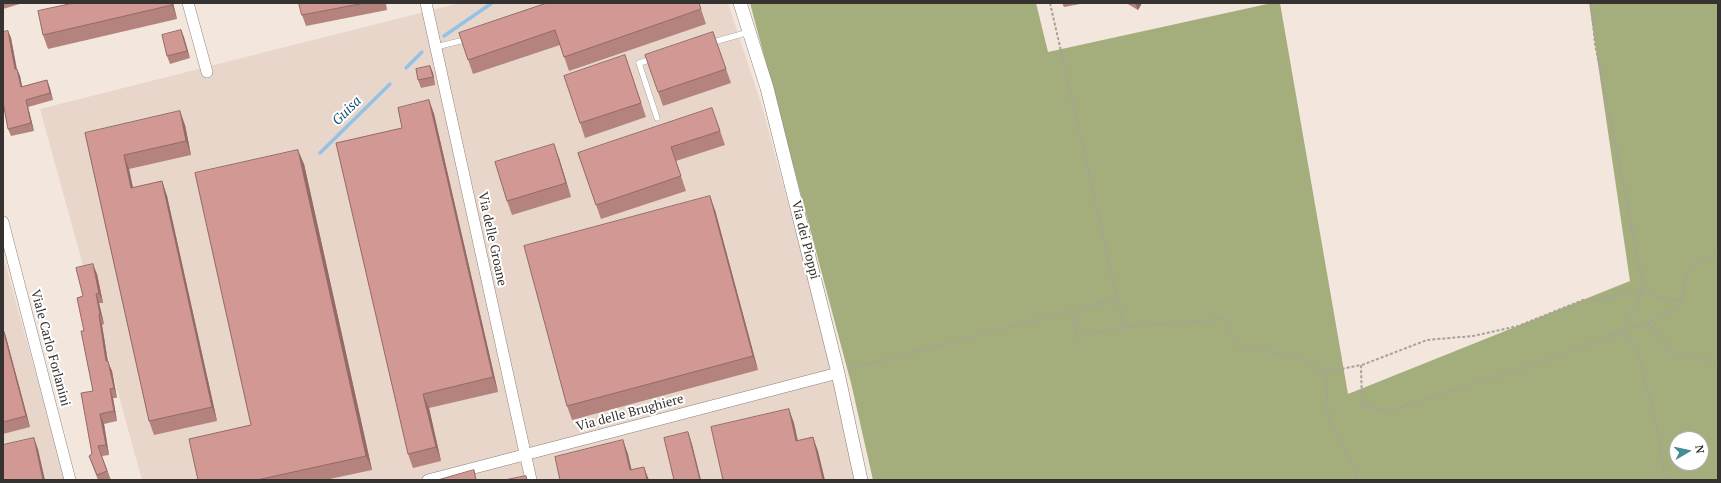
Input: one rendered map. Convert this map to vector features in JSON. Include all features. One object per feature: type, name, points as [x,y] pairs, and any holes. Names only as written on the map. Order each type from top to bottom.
[{"type":"street","points":[[188,3],[207,72]]},
{"type":"street","name":"Via delle Groane","points":[[426,3],[525,455],[532,480]]},
{"type":"street","name":"Via dei Pioppi","points":[[740,3],[767,88],[838,373],[861,480]]},
{"type":"street","name":"Viale Carlo Forlanini","points":[[3,222],[70,480]]},
{"type":"street","name":"Via delle Brughiere","points":[[428,480],[838,373]]},
{"type":"lane","points":[[707,44],[750,32]]},
{"type":"lane","points":[[436,47],[472,38]]},
{"type":"lane","points":[[657,118],[639,63],[662,56]]},
{"type":"path","points":[[1050,3],[1124,326]]},
{"type":"path","points":[[1591,3],[1595,44],[1644,289],[1623,330]]},
{"type":"path","points":[[1361,365],[1362,406],[1388,411],[1534,365],[1623,330],[1648,323],[1680,306],[1689,266],[1718,254]]},
{"type":"path","points":[[1071,311],[1078,337],[1124,326],[1223,319],[1239,345],[1296,357],[1326,372],[1361,365],[1427,340],[1473,336],[1518,326],[1582,300],[1604,300],[1620,293],[1633,294],[1644,289]]},
{"type":"path","points":[[1644,289],[1660,297],[1681,300]]},
{"type":"path","points":[[838,373],[1117,299]]},
{"type":"path","points":[[1648,323],[1675,354],[1718,362]]},
{"type":"path","points":[[1623,330],[1638,353],[1655,418],[1666,480]]},
{"type":"path","points":[[1326,372],[1328,416],[1354,468],[1356,480]]},
{"type":"shaded area","points":[[460,3],[728,3],[762,106],[828,354],[855,480],[142,480],[40,109]]},
{"type":"shaded area","points":[[3,255],[65,480],[3,480]]},
{"type":"green space","points":[[750,3],[1036,3],[1048,52],[1272,3],[1280,3],[1348,394],[1630,281],[1589,3],[1718,3],[1718,480],[873,480],[851,383]]},
{"type":"building","points":[[74,3],[171,3],[172,5],[43,35],[38,11]]},
{"type":"building","points":[[299,3],[365,3],[302,15]]},
{"type":"building","points":[[547,3],[699,3],[701,9],[564,57],[555,30],[468,60],[459,33]]},
{"type":"building","points":[[181,30],[187,51],[167,56],[162,35]]},
{"type":"building","points":[[8,31],[15,69],[17,69],[21,87],[47,80],[50,93],[26,100],[31,123],[8,129],[3,102],[3,32]]},
{"type":"building","points":[[713,32],[726,69],[658,92],[645,55]]},
{"type":"building","points":[[625,55],[641,103],[580,123],[564,76]]},
{"type":"building","points":[[430,66],[433,77],[418,80],[416,69]]},
{"type":"building","points":[[429,100],[493,377],[423,394],[436,447],[408,454],[336,143],[402,128],[398,108]]},
{"type":"building","points":[[712,108],[720,131],[671,147],[681,176],[596,205],[578,153]]},
{"type":"building","points":[[180,111],[186,141],[124,155],[131,188],[162,181],[212,407],[149,421],[85,133]]},
{"type":"building","points":[[554,144],[566,183],[507,201],[495,162]]},
{"type":"building","points":[[298,150],[366,456],[257,480],[198,480],[189,439],[251,425],[195,173]]},
{"type":"building","points":[[710,196],[753,356],[567,406],[524,246]]},
{"type":"building","points":[[93,264],[99,293],[96,294],[106,361],[108,361],[114,388],[110,389],[114,411],[100,414],[106,445],[98,446],[107,471],[97,475],[89,456],[92,454],[81,393],[93,391],[81,331],[84,331],[77,298],[83,296],[76,268]]},
{"type":"building","points":[[3,329],[26,416],[3,422]]},
{"type":"building","points":[[789,409],[796,441],[813,437],[823,480],[723,480],[711,427]]},
{"type":"building","points":[[688,432],[700,480],[674,480],[664,438]]},
{"type":"building","points":[[34,438],[43,480],[3,480],[3,445]]},
{"type":"building","points":[[623,440],[630,470],[644,467],[647,480],[560,480],[555,457]]},
{"type":"building","points":[[474,470],[476,480],[438,480]]},
{"type":"building","points":[[526,476],[527,480],[505,480]]},
{"type":"waterway","name":"Guisa","points":[[444,36],[492,3]]},
{"type":"waterway","name":"Guisa","points":[[406,68],[422,52]]},
{"type":"waterway","name":"Guisa","points":[[320,153],[390,84]]}]
